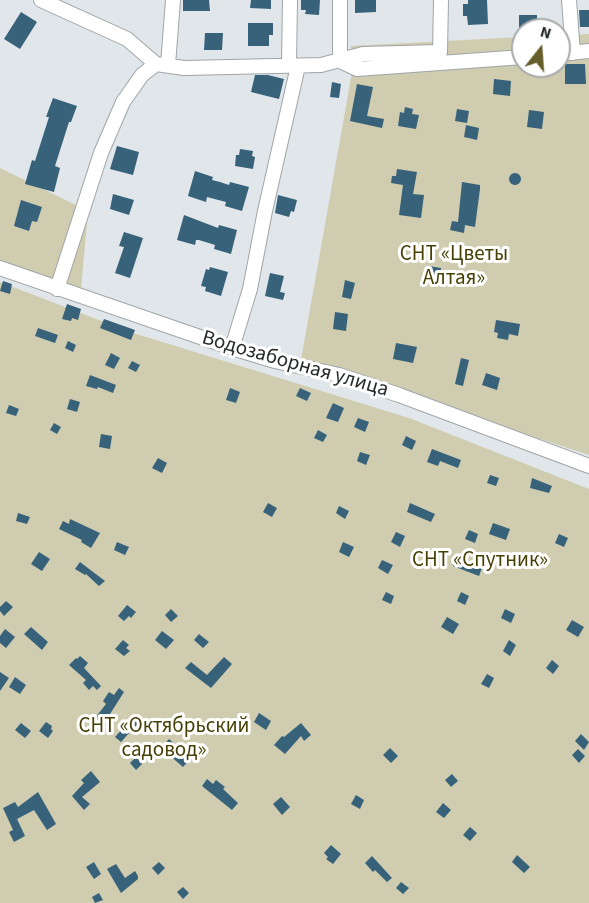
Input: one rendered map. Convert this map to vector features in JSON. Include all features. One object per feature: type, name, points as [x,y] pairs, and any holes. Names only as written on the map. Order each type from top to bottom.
[{"type":"street","points":[[41,0],[128,39],[162,64],[184,68],[321,65],[363,54],[440,52],[441,0]]},
{"type":"street","points":[[162,64],[173,0]]},
{"type":"street","points":[[232,348],[250,289],[294,65],[290,0]]},
{"type":"street","points":[[340,0],[340,61]]},
{"type":"street","points":[[569,0],[573,53],[589,51]]},
{"type":"street","points":[[340,61],[357,69],[511,58]]},
{"type":"street","points":[[57,289],[101,153],[119,112],[142,75],[162,64]]},
{"type":"street","name":"Водозаборная улица","points":[[0,268],[232,348],[275,361],[339,375],[453,414],[589,466]]},
{"type":"green space","name":"СНТ «Цветы Алтая»","points":[[589,34],[589,455],[301,360],[352,72],[351,46],[511,38],[511,78],[571,78],[571,35]]},
{"type":"green space","points":[[0,168],[88,211],[81,289],[0,260]]},
{"type":"green space","points":[[0,282],[130,332],[409,418],[589,489],[589,903],[0,903]]},
{"type":"building","points":[[183,0],[209,0],[210,11],[183,11]]},
{"type":"building","points":[[251,0],[271,0],[271,9],[250,8]]},
{"type":"building","points":[[301,0],[320,0],[319,15],[305,14],[306,10],[301,10]]},
{"type":"building","points":[[355,0],[376,0],[376,12],[355,13]]},
{"type":"building","points":[[468,0],[487,0],[488,24],[468,25],[467,16],[463,16],[463,4],[468,4]]},
{"type":"building","points":[[579,10],[589,10],[589,27],[580,27]]},
{"type":"building","points":[[21,12],[37,22],[20,49],[4,39]]},
{"type":"building","points":[[519,15],[537,15],[537,18],[519,18]]},
{"type":"building","points":[[248,23],[273,23],[273,35],[269,35],[269,46],[248,46]]},
{"type":"building","points":[[205,33],[223,33],[222,50],[204,50]]},
{"type":"building","points":[[571,64],[585,64],[586,84],[565,84],[565,78],[571,78]]},
{"type":"building","points":[[255,75],[284,79],[279,99],[251,92]]},
{"type":"building","points":[[494,79],[511,81],[510,96],[493,94]]},
{"type":"building","points":[[332,82],[341,84],[339,98],[330,97]]},
{"type":"building","points":[[357,84],[373,87],[367,116],[384,119],[382,128],[350,121]]},
{"type":"building","points":[[53,98],[77,106],[69,122],[55,166],[60,168],[54,192],[25,184],[32,160],[35,161]]},
{"type":"building","points":[[405,107],[413,109],[412,114],[419,115],[416,129],[398,126],[400,112],[404,113]]},
{"type":"building","points":[[457,109],[469,111],[467,123],[455,121]]},
{"type":"building","points":[[529,110],[544,112],[542,129],[527,127]]},
{"type":"building","points":[[466,125],[479,128],[477,140],[464,137]]},
{"type":"building","points":[[117,146],[139,152],[133,175],[110,169]]},
{"type":"building","points":[[240,149],[253,151],[252,156],[255,157],[253,169],[235,166],[236,155],[239,155]]},
{"type":"building","points":[[397,169],[417,172],[413,194],[424,195],[421,218],[399,215],[403,185],[391,183],[392,176],[396,176]]},
{"type":"building","points":[[195,171],[213,177],[212,180],[249,187],[242,211],[225,206],[226,202],[207,197],[206,202],[188,196]]},
{"type":"building","points":[[517,173],[521,179],[517,185],[513,185],[509,177]]},
{"type":"building","points":[[462,182],[480,185],[475,227],[465,225],[464,233],[450,230],[452,221],[458,222]]},
{"type":"building","points":[[113,194],[134,200],[129,215],[110,209]]},
{"type":"building","points":[[278,195],[297,200],[294,212],[291,211],[289,217],[275,213]]},
{"type":"building","points":[[21,200],[42,207],[37,222],[32,221],[29,231],[14,226]]},
{"type":"building","points":[[184,215],[218,228],[219,225],[237,230],[231,254],[214,249],[215,245],[199,240],[196,240],[195,245],[177,240]]},
{"type":"building","points":[[124,232],[143,238],[130,278],[115,273],[124,247],[119,246]]},
{"type":"building","points":[[429,266],[441,268],[440,276],[428,274]]},
{"type":"building","points":[[210,267],[228,272],[221,296],[205,291],[206,287],[201,286],[206,269],[209,270]]},
{"type":"building","points":[[270,273],[284,276],[280,292],[285,293],[283,300],[265,296]]},
{"type":"building","points":[[345,280],[355,283],[351,299],[342,297]]},
{"type":"building","points":[[3,281],[12,284],[10,294],[0,291]]},
{"type":"building","points":[[67,304],[81,309],[78,320],[62,319]]},
{"type":"building","points":[[335,312],[348,314],[346,331],[333,329]]},
{"type":"building","points":[[104,319],[135,330],[131,340],[100,328]]},
{"type":"building","points":[[496,320],[520,324],[518,336],[509,334],[508,340],[497,338],[498,333],[494,332]]},
{"type":"building","points":[[38,328],[58,335],[55,343],[35,336]]},
{"type":"building","points":[[68,341],[76,345],[73,352],[65,348]]},
{"type":"building","points":[[396,343],[417,347],[413,363],[393,359]]},
{"type":"building","points":[[111,353],[120,358],[114,369],[105,365]]},
{"type":"building","points":[[461,358],[469,360],[463,386],[455,384]]},
{"type":"building","points":[[132,361],[140,365],[136,372],[128,368]]},
{"type":"building","points":[[486,373],[500,378],[497,390],[482,385]]},
{"type":"building","points":[[90,375],[116,385],[113,393],[98,387],[97,389],[86,386]]},
{"type":"building","points":[[230,388],[240,392],[236,403],[226,400]]},
{"type":"building","points":[[300,388],[311,393],[307,401],[296,396]]},
{"type":"building","points":[[70,399],[80,402],[77,412],[67,409]]},
{"type":"building","points":[[333,403],[344,408],[338,422],[326,418]]},
{"type":"building","points":[[9,405],[19,409],[16,416],[6,413]]},
{"type":"building","points":[[358,418],[369,422],[365,432],[354,427]]},
{"type":"building","points":[[54,423],[61,427],[57,434],[50,430]]},
{"type":"building","points":[[318,430],[327,435],[323,442],[314,438]]},
{"type":"building","points":[[101,434],[112,436],[110,449],[99,447]]},
{"type":"building","points":[[406,436],[416,441],[412,450],[402,445]]},
{"type":"building","points":[[432,449],[461,460],[458,468],[440,461],[438,466],[427,462]]},
{"type":"building","points":[[360,452],[370,455],[366,465],[357,461]]},
{"type":"building","points":[[158,458],[167,463],[162,473],[152,468]]},
{"type":"building","points":[[490,475],[499,478],[496,486],[487,483]]},
{"type":"building","points":[[532,478],[552,486],[549,493],[530,488]]},
{"type":"building","points":[[268,503],[277,508],[272,517],[263,512]]},
{"type":"building","points":[[410,503],[435,514],[431,522],[407,512]]},
{"type":"building","points":[[339,506],[349,511],[345,519],[336,513]]},
{"type":"building","points":[[18,513],[30,517],[27,524],[16,521]]},
{"type":"building","points":[[70,519],[100,533],[91,548],[81,542],[82,540],[59,529],[63,521],[69,524]]},
{"type":"building","points":[[493,523],[510,529],[506,540],[489,534]]},
{"type":"building","points":[[469,530],[478,534],[475,543],[465,539]]},
{"type":"building","points":[[396,532],[405,536],[400,547],[391,542]]},
{"type":"building","points":[[559,534],[568,538],[564,547],[555,543]]},
{"type":"building","points":[[117,542],[129,547],[125,555],[114,550]]},
{"type":"building","points":[[343,542],[354,547],[349,557],[339,552]]},
{"type":"building","points":[[39,552],[50,559],[42,571],[31,564]]},
{"type":"building","points":[[528,553],[538,557],[535,564],[526,561]]},
{"type":"building","points":[[457,558],[482,568],[479,576],[453,566]]},
{"type":"building","points":[[382,560],[393,565],[388,574],[378,568]]},
{"type":"building","points":[[80,562],[105,581],[99,586],[86,574],[75,569]]},
{"type":"building","points":[[386,592],[394,596],[391,604],[382,600]]},
{"type":"building","points":[[461,592],[469,596],[465,605],[457,601]]},
{"type":"building","points":[[6,601],[13,607],[4,616],[0,607]]},
{"type":"building","points":[[127,605],[136,612],[124,621],[118,616]]},
{"type":"building","points":[[171,609],[178,616],[171,622],[165,615]]},
{"type":"building","points":[[505,609],[515,614],[511,623],[501,618]]},
{"type":"building","points":[[447,617],[459,624],[453,634],[441,627]]},
{"type":"building","points":[[572,620],[584,627],[578,637],[566,630]]},
{"type":"building","points":[[31,627],[48,642],[42,650],[24,634]]},
{"type":"building","points":[[5,629],[15,637],[6,648],[0,643],[0,636]]},
{"type":"building","points":[[162,631],[174,640],[166,649],[155,640]]},
{"type":"building","points":[[199,634],[209,642],[203,648],[194,640]]},
{"type":"building","points":[[123,640],[129,645],[126,648],[130,651],[124,656],[115,649]]},
{"type":"building","points":[[509,640],[516,645],[510,656],[503,651]]},
{"type":"building","points":[[80,656],[88,663],[84,668],[101,686],[97,690],[93,686],[89,690],[83,683],[86,680],[69,665]]},
{"type":"building","points":[[224,657],[232,664],[211,688],[185,668],[191,662],[207,675]]},
{"type":"building","points":[[552,660],[559,666],[553,674],[546,668]]},
{"type":"building","points":[[0,672],[9,678],[0,691]]},
{"type":"building","points":[[487,674],[494,678],[489,688],[481,684]]},
{"type":"building","points":[[15,677],[26,685],[20,694],[9,687]]},
{"type":"building","points":[[119,688],[124,692],[103,725],[95,718],[106,704],[103,701],[109,692],[114,695]]},
{"type":"building","points":[[259,713],[271,721],[266,730],[254,722]]},
{"type":"building","points":[[135,715],[140,721],[121,742],[115,737]]},
{"type":"building","points":[[46,722],[52,726],[53,731],[48,738],[39,731]]},
{"type":"building","points":[[21,723],[31,731],[25,738],[15,730]]},
{"type":"building","points":[[301,723],[311,735],[304,741],[301,736],[285,754],[274,745],[282,736],[284,737]]},
{"type":"building","points":[[581,734],[589,742],[584,750],[575,741]]},
{"type":"building","points":[[169,739],[191,758],[183,767],[161,748]]},
{"type":"building","points":[[390,748],[398,756],[391,763],[383,755]]},
{"type":"building","points":[[578,749],[585,756],[579,763],[572,755]]},
{"type":"building","points":[[136,757],[142,764],[136,770],[130,763]]},
{"type":"building","points":[[91,771],[100,782],[82,797],[90,804],[84,810],[72,796],[84,783],[81,780]]},
{"type":"building","points":[[452,774],[458,781],[451,787],[445,780]]},
{"type":"building","points":[[207,779],[213,784],[216,780],[238,803],[232,810],[202,786]]},
{"type":"building","points":[[38,792],[56,824],[47,830],[34,810],[17,819],[25,836],[14,842],[9,832],[13,830],[3,808],[15,802],[18,807]]},
{"type":"building","points":[[356,795],[364,800],[360,809],[351,804]]},
{"type":"building","points":[[281,797],[290,807],[282,815],[273,804]]},
{"type":"building","points":[[443,803],[451,810],[444,818],[436,812]]},
{"type":"building","points":[[470,827],[477,833],[470,841],[463,835]]},
{"type":"building","points":[[331,845],[341,854],[333,864],[326,859],[328,857],[324,853]]},
{"type":"building","points":[[517,855],[530,867],[524,873],[512,862]]},
{"type":"building","points":[[372,856],[392,878],[387,882],[365,863]]},
{"type":"building","points":[[94,862],[101,874],[94,879],[86,867]]},
{"type":"building","points":[[159,862],[165,868],[158,875],[152,868]]},
{"type":"building","points":[[116,864],[125,878],[135,871],[138,876],[138,879],[121,893],[107,869]]},
{"type":"building","points":[[401,882],[409,888],[403,894],[396,888]]},
{"type":"building","points":[[183,887],[189,893],[183,899],[177,892]]},
{"type":"building","points":[[99,893],[103,900],[95,903],[92,897]]},
{"type":"park label","name":"СНТ «Спутник»","points":[[480,561]]},
{"type":"park label","name":"СНТ «Октябрьский садовод»","points":[[164,739]]}]
